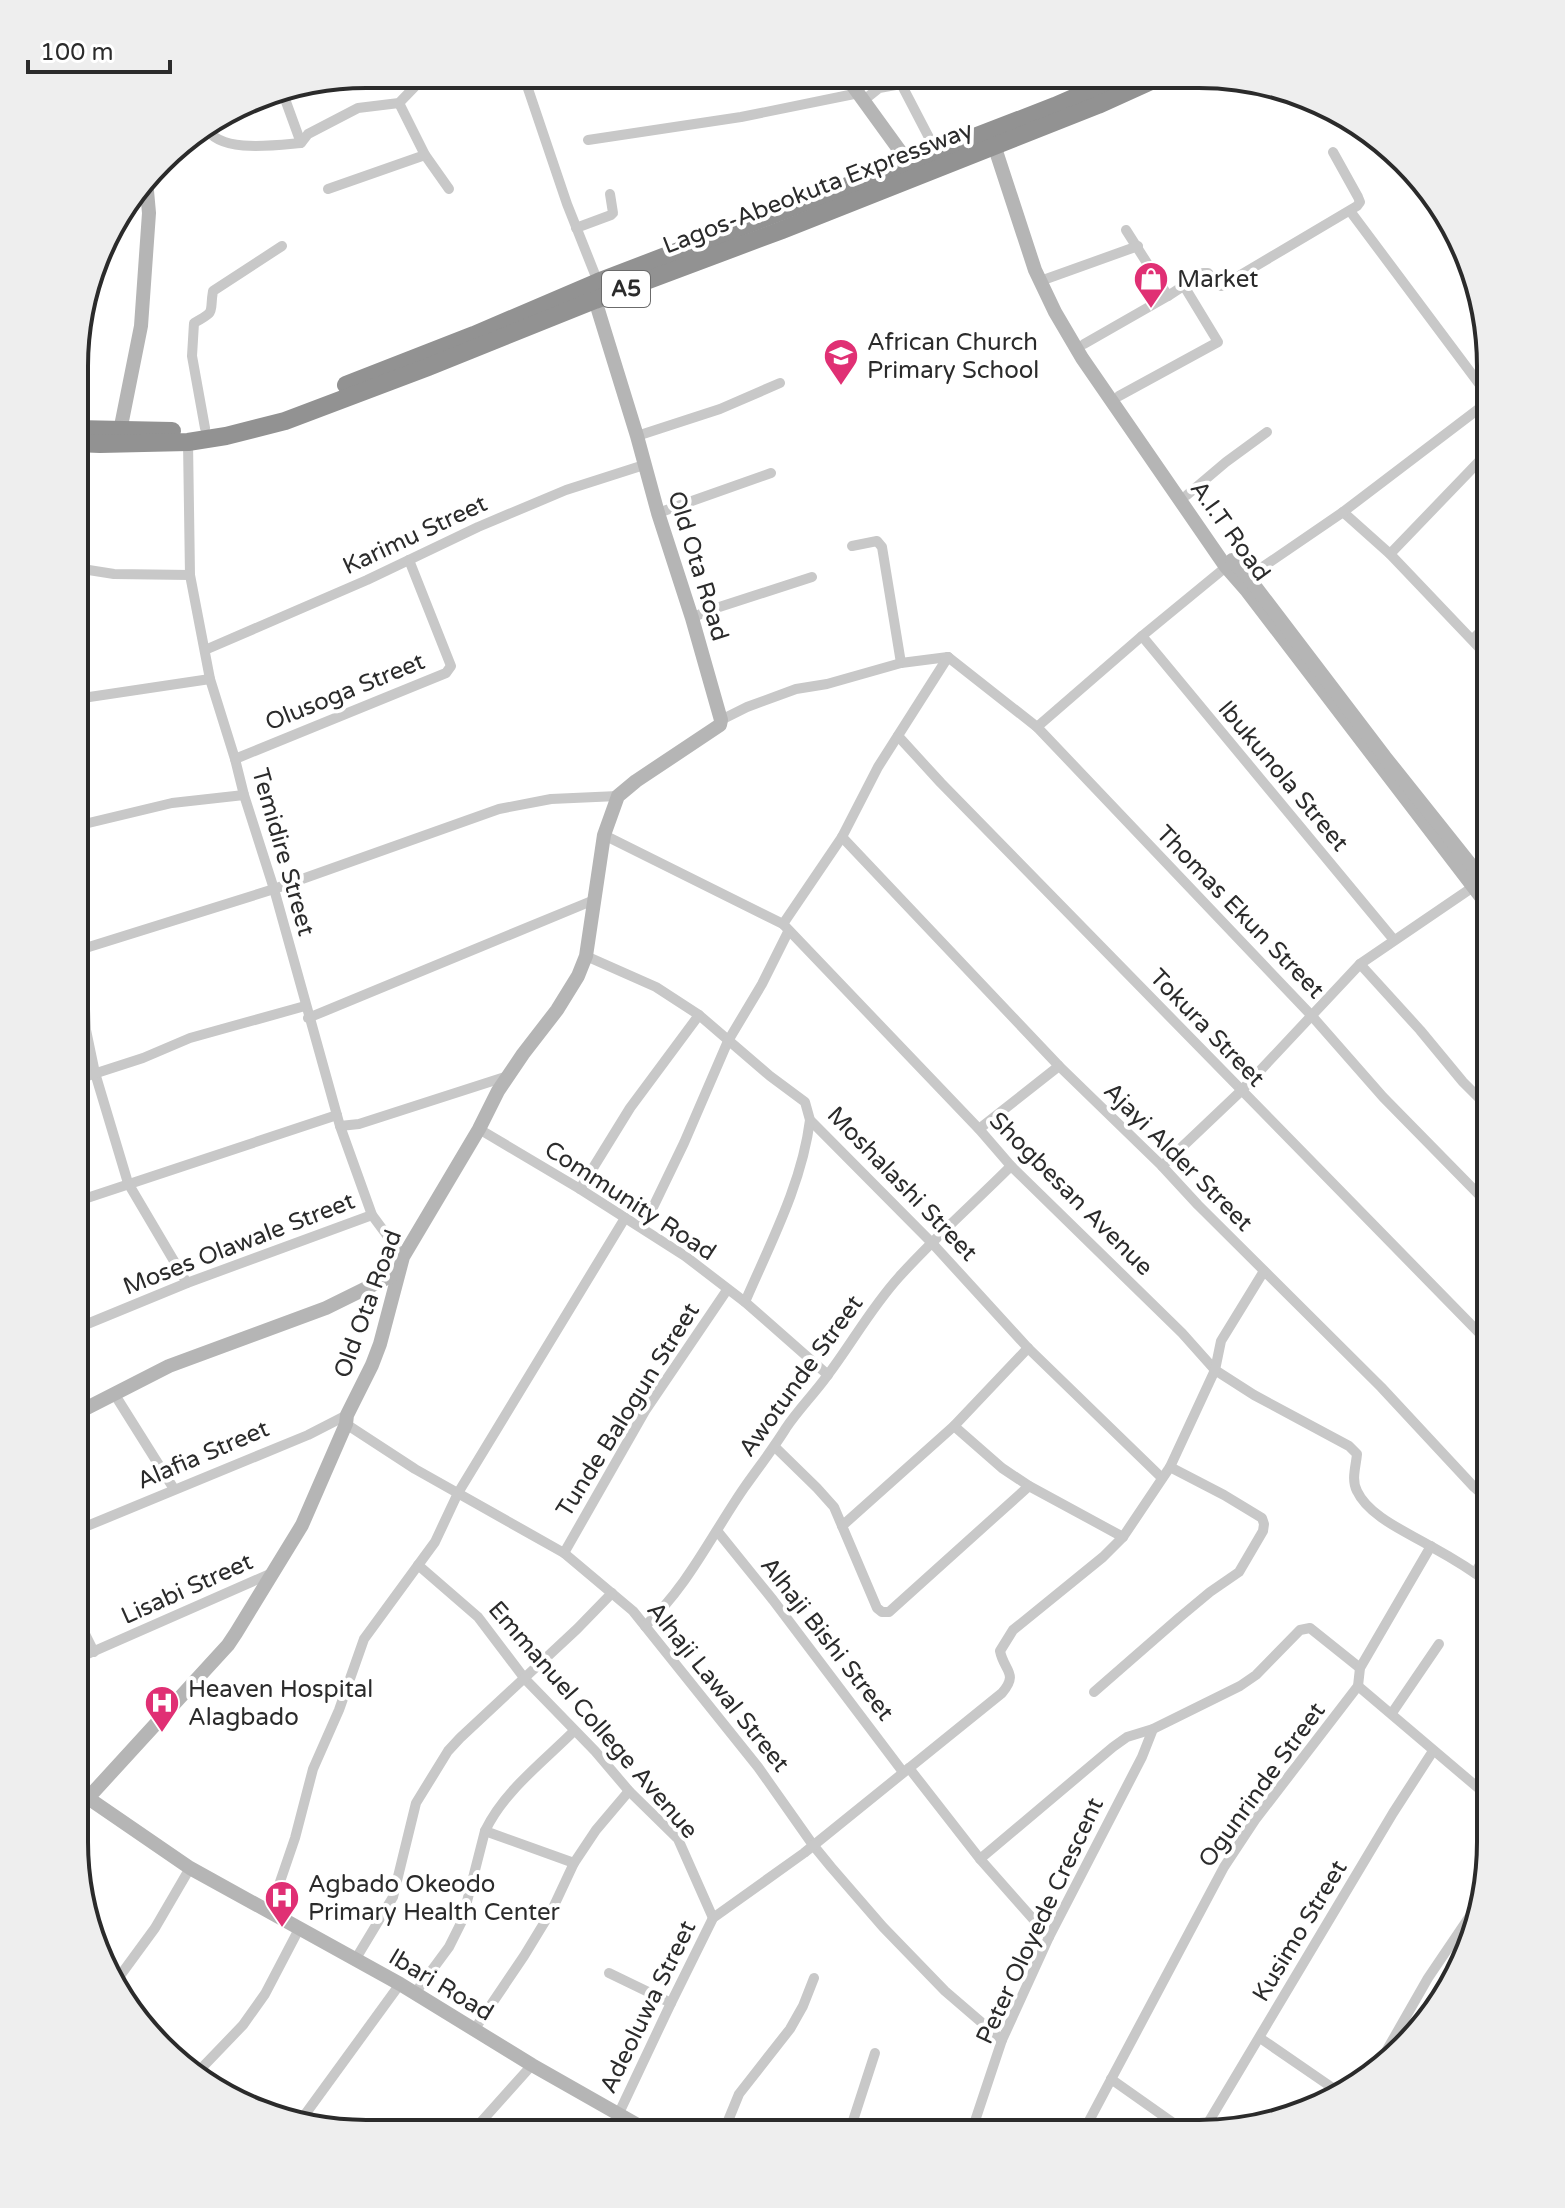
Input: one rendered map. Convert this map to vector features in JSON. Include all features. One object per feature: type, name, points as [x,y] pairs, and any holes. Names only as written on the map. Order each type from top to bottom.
[{"type":"highway","name":"Lagos-Abeokuta Expressway","points":[[88,444],[188,442],[285,421],[428,367],[596,291],[1096,88]]},
{"type":"highway","name":"Lagos-Abeokuta Expressway","points":[[88,430],[183,431],[259,418],[298,406],[474,335],[782,230],[1136,88]]},
{"type":"street","points":[[211,135],[238,145],[301,143],[308,134],[358,108],[399,103],[413,88]]},
{"type":"street","points":[[528,88],[596,291]]},
{"type":"street","points":[[855,88],[908,162]]},
{"type":"street","points":[[588,140],[861,96],[879,88]]},
{"type":"street","points":[[903,88],[936,151]]},
{"type":"street","points":[[285,100],[301,143]]},
{"type":"street","points":[[399,103],[425,155],[449,189]]},
{"type":"street","name":"A.I.T Road","points":[[998,144],[1046,279],[1084,344],[1187,495],[1226,567],[1477,892]]},
{"type":"street","name":"A.I.T Road","points":[[998,144],[1035,270],[1082,358],[1204,528],[1248,577],[1477,872]]},
{"type":"street","points":[[1084,344],[1203,273],[1208,273],[1221,286],[1350,211],[1360,202],[1333,152]]},
{"type":"street","points":[[328,189],[425,155]]},
{"type":"street","points":[[120,431],[141,326],[149,213],[147,194]]},
{"type":"street","points":[[576,228],[611,215],[610,194]]},
{"type":"street","points":[[1350,211],[1477,381]]},
{"type":"street","points":[[1126,230],[1168,296]]},
{"type":"street","points":[[205,428],[192,356],[194,323],[213,309],[213,291],[282,246]]},
{"type":"street","points":[[1046,279],[1138,246]]},
{"type":"street","points":[[1119,396],[1218,342],[1184,286]]},
{"type":"street","name":"Old Ota Road","points":[[596,291],[644,465],[721,720]]},
{"type":"street","points":[[637,436],[720,409],[780,383]]},
{"type":"street","points":[[1248,577],[1343,512],[1477,410]]},
{"type":"street","points":[[1187,495],[1267,432]]},
{"type":"street","name":"Temidire Street","points":[[188,442],[190,575],[210,679],[274,889],[338,1120],[372,1215],[403,1257]]},
{"type":"street","points":[[1390,554],[1477,464]]},
{"type":"street","name":"Karimu Street","points":[[205,650],[478,527],[566,490],[644,465]]},
{"type":"street","points":[[658,513],[771,473]]},
{"type":"street","points":[[1343,512],[1390,554],[1477,643]]},
{"type":"street","points":[[852,546],[877,541],[882,547],[901,663]]},
{"type":"street","name":"Olusoga Street","points":[[235,759],[446,673],[451,666],[409,560]]},
{"type":"street","points":[[1037,727],[1226,567]]},
{"type":"street","points":[[88,570],[114,574],[190,575]]},
{"type":"street","points":[[692,618],[812,577]]},
{"type":"street","points":[[1473,639],[1477,635]]},
{"type":"street","name":"Ibukunola Street","points":[[1142,636],[1394,940]]},
{"type":"street","points":[[88,947],[274,889],[499,809],[551,799],[618,796],[716,728],[721,720],[747,707],[796,689],[827,684],[901,663],[948,657]]},
{"type":"street","points":[[643,1228],[728,1041],[762,984],[786,928],[842,837],[878,767],[948,657]]},
{"type":"street","name":"Thomas Ekun Street","points":[[948,657],[1037,727],[1311,1015],[1383,1097],[1476,1192]]},
{"type":"street","points":[[88,697],[210,679]]},
{"type":"street","name":"Tokura Street","points":[[898,736],[1476,1330]]},
{"type":"street","points":[[88,823],[172,803],[244,795]]},
{"type":"street","name":"Old Ota Road","points":[[88,1788],[228,1645],[307,1515],[380,1344],[403,1257],[498,1091],[566,997],[586,956],[604,835],[618,796]]},
{"type":"street","name":"Shogbesan Avenue","points":[[604,835],[786,928],[1011,1166],[1182,1333],[1215,1370],[1254,1395],[1349,1446],[1357,1454],[1353,1478],[1355,1489],[1366,1504],[1399,1529],[1475,1573]]},
{"type":"street","name":"Ajayi Alder Street","points":[[842,837],[1059,1066],[1381,1387],[1476,1489]]},
{"type":"street","points":[[1162,1166],[1241,1091],[1360,964],[1473,887]]},
{"type":"street","points":[[308,1018],[594,900]]},
{"type":"street","name":"Moshalashi Street","points":[[586,956],[656,987],[699,1015],[805,1102],[810,1120],[932,1243],[1028,1348],[1162,1478]]},
{"type":"street","points":[[1360,964],[1477,1096]]},
{"type":"street","points":[[88,1075],[143,1058],[190,1038],[305,1006]]},
{"type":"street","points":[[580,1189],[630,1108],[699,1015]]},
{"type":"street","points":[[88,1040],[128,1183],[187,1283]]},
{"type":"street","points":[[979,1129],[1059,1066]]},
{"type":"street","points":[[88,1197],[338,1120],[359,1124],[510,1075]]},
{"type":"street","points":[[745,1302],[786,1207],[807,1142],[810,1120]]},
{"type":"street","name":"Community Road","points":[[479,1129],[685,1256],[745,1302],[828,1375]]},
{"type":"street","name":"Awotunde Street","points":[[645,1626],[666,1606],[718,1532],[743,1489],[828,1375],[864,1320],[898,1278],[1011,1166]]},
{"type":"street","name":"Moses Olawale Street","points":[[88,1324],[187,1283],[372,1215]]},
{"type":"street","points":[[270,1911],[313,1769],[339,1710],[364,1639],[435,1542],[458,1493],[625,1218]]},
{"type":"street","points":[[713,1918],[813,1845],[1002,1693],[1010,1683],[1009,1670],[1000,1651],[1013,1630],[1123,1537],[1170,1467],[1215,1370],[1221,1341],[1264,1271]]},
{"type":"street","points":[[88,1408],[169,1366],[326,1308],[397,1273]]},
{"type":"street","name":"Tunde Balogun Street","points":[[564,1553],[645,1411],[727,1290]]},
{"type":"street","points":[[842,1526],[954,1426],[1028,1348]]},
{"type":"street","points":[[115,1395],[174,1489]]},
{"type":"street","name":"Alhaji Lawal Street","points":[[347,1420],[415,1469],[564,1553],[633,1611],[758,1767],[813,1845],[883,1927],[945,1991],[1002,2040]]},
{"type":"street","name":"Alafia Street","points":[[88,1525],[347,1420]]},
{"type":"street","points":[[954,1426],[1002,1468],[1029,1486],[1123,1537]]},
{"type":"street","points":[[775,1447],[827,1498],[877,1608],[882,1612],[889,1612],[1029,1486]]},
{"type":"street","points":[[1094,1692],[1200,1600],[1239,1572],[1263,1531],[1262,1518],[1170,1467]]},
{"type":"street","name":"Alhaji Bishi Street","points":[[718,1532],[906,1770],[1049,1937]]},
{"type":"street","points":[[1431,1546],[1360,1668],[1358,1686],[1476,1786]]},
{"type":"street","name":"Emmanuel College Avenue","points":[[418,1565],[478,1617],[525,1679],[678,1839],[713,1918]]},
{"type":"street","name":"Lisabi Street","points":[[88,1654],[272,1573]]},
{"type":"street","points":[[355,1960],[393,1897],[412,1816],[448,1751],[612,1593]]},
{"type":"street","points":[[980,1859],[1127,1737],[1153,1729],[1240,1686],[1256,1675],[1305,1627],[1360,1668]]},
{"type":"street","points":[[88,1640],[94,1652]]},
{"type":"street","points":[[1392,1713],[1439,1644]]},
{"type":"street","name":"Ogunrinde Street","points":[[1089,2120],[1224,1867],[1255,1820],[1358,1686]]},
{"type":"street","name":"Peter Oloyede Crescent","points":[[975,2120],[1002,2040],[1049,1937],[1142,1757],[1153,1729]]},
{"type":"street","points":[[415,1993],[449,1947],[462,1921],[485,1831],[502,1802],[574,1731]]},
{"type":"street","name":"Kusimo Street","points":[[1210,2119],[1433,1751]]},
{"type":"street","points":[[474,2030],[552,1910],[574,1863],[596,1830],[629,1791]]},
{"type":"street","name":"Ibari Road","points":[[88,1800],[190,1868],[400,1984],[532,2065],[630,2120]]},
{"type":"street","points":[[485,1831],[574,1863]]},
{"type":"street","points":[[122,1973],[161,1919],[190,1868]]},
{"type":"street","name":"Adeoluwa Street","points":[[619,2113],[713,1918]]},
{"type":"street","points":[[1392,2041],[1428,1978],[1464,1925]]},
{"type":"street","points":[[203,2067],[243,2025],[265,1994],[299,1929]]},
{"type":"street","points":[[609,1973],[671,2003]]},
{"type":"street","points":[[728,2120],[739,2094],[790,2029],[814,1978]]},
{"type":"street","points":[[306,2113],[400,1984]]},
{"type":"street","points":[[1260,2038],[1330,2086]]},
{"type":"street","points":[[853,2120],[875,2053]]},
{"type":"street","points":[[483,2120],[532,2065]]},
{"type":"street","points":[[1111,2079],[1169,2120]]},
{"type":"place","name":"Market","points":[[1151,310]]},
{"type":"place","name":"African Church Primary School","points":[[841,387]]},
{"type":"place","name":"Heaven Hospital Alagbado","points":[[162,1734]]},
{"type":"place","name":"Agbado Okeodo Primary Health Center","points":[[282,1929]]}]
